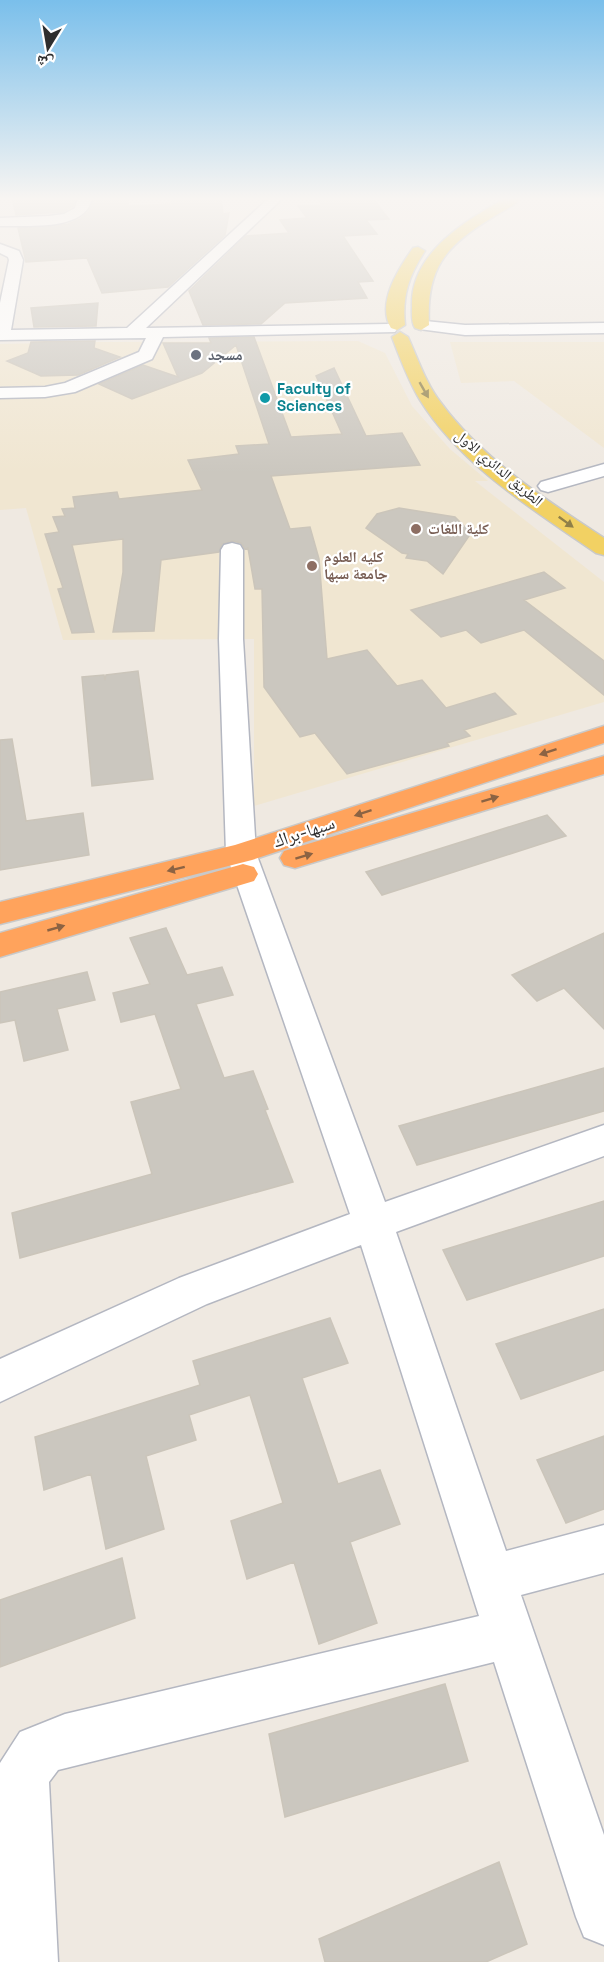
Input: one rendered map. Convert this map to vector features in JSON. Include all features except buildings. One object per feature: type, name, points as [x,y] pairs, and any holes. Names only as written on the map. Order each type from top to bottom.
[{"type":"highway","name":"سبها-براك","points":[[0,945],[245,863],[604,734]]},
{"type":"highway","name":"سبها-براك","points":[[0,913],[245,863],[604,765]]},
{"type":"main road","name":"الطريق الدائري الاول","points":[[397,290],[395,330],[426,394],[457,434],[521,489],[604,548]]},
{"type":"main road","points":[[395,330],[425,334],[419,312],[420,290]]},
{"type":"main road","name":"الطريق الدائري الاول","points":[[541,480],[595,519]]},
{"type":"street","points":[[10,290],[1,334],[395,330]]},
{"type":"street","points":[[132,332],[178,290]]},
{"type":"street","points":[[193,332],[204,323],[218,320],[309,319],[326,321],[334,330]]},
{"type":"street","points":[[425,334],[465,330],[604,328]]},
{"type":"street","points":[[260,331],[262,348]]},
{"type":"street","points":[[0,393],[45,392],[76,385],[146,355],[157,332]]},
{"type":"street","points":[[541,480],[604,470]]},
{"type":"street","points":[[232,550],[231,639],[245,863],[373,1223],[604,1917]]},
{"type":"street","points":[[0,1381],[194,1291],[373,1223],[604,1140]]},
{"type":"street","points":[[492,1580],[604,1550]]},
{"type":"street","points":[[29,1962],[22,1774],[39,1751],[65,1740],[510,1633]]},
{"type":"shaded area","name":"كليه العلوم جامعة سبها","points":[[358,341],[385,353],[412,406],[450,449],[488,481],[475,481],[604,582],[604,702],[254,806],[254,639],[63,640],[26,508],[0,510],[0,344]]},
{"type":"shaded area","points":[[450,342],[604,342],[604,448],[514,381],[461,383]]},
{"type":"place","name":"مسجد","points":[[196,355]]},
{"type":"place","name":"Faculty of Sciences","points":[[265,398]]},
{"type":"place","name":"كلية اللغات","points":[[416,529]]},
{"type":"place","name":"كليه العلوم جامعة سبها","points":[[312,566]]}]
